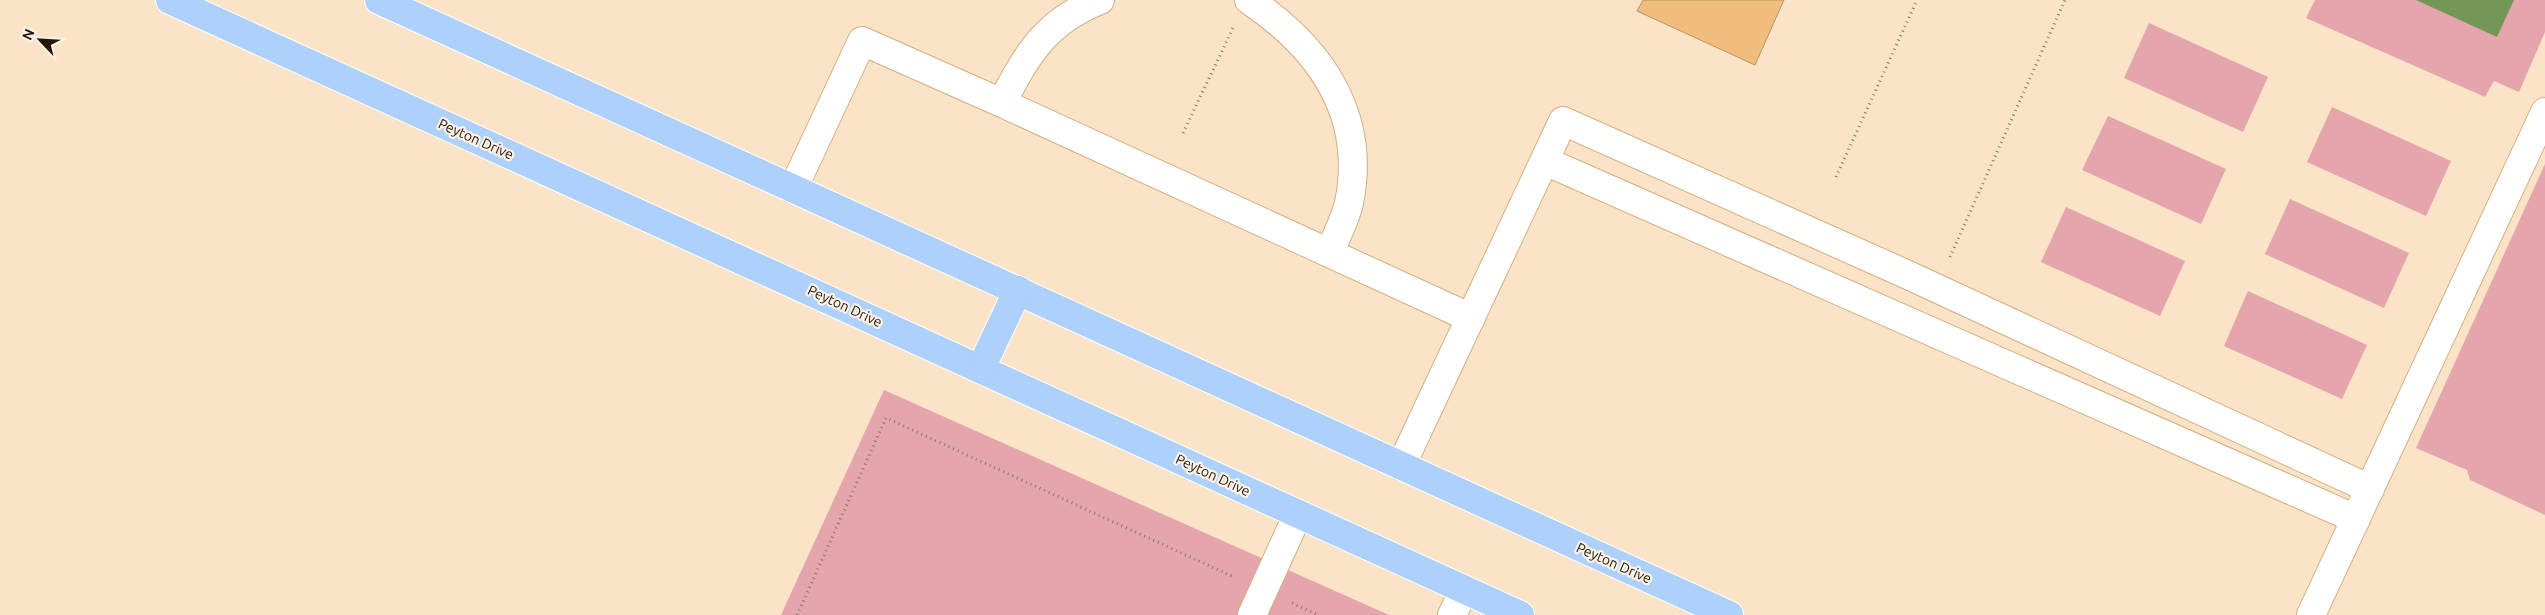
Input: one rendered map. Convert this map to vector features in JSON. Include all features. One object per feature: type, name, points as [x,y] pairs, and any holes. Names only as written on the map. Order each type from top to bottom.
[{"type":"main road","name":"Peyton Drive","points":[[170,0],[1520,615]]},
{"type":"main road","name":"Peyton Drive","points":[[380,0],[1729,615]]},
{"type":"main road","points":[[981,368],[1018,290]]},
{"type":"lane","points":[[1002,103],[1019,68],[1035,45],[1069,16],[1100,0]]},
{"type":"lane","points":[[1250,0],[1274,16],[1310,52],[1336,90],[1344,111],[1351,146],[1352,186],[1348,206],[1330,254]]},
{"type":"lane","points":[[793,189],[862,42],[1002,103],[1471,318]]},
{"type":"lane","points":[[2311,615],[2545,112]]},
{"type":"lane","points":[[1400,466],[1564,121],[1908,275],[2370,489]]},
{"type":"lane","points":[[1545,161],[2356,519]]},
{"type":"lane","points":[[1252,615],[1298,514]]},
{"type":"lane","points":[[1452,615],[1464,590]]},
{"type":"path","points":[[1836,177],[1917,0]]},
{"type":"path","points":[[1949,260],[2065,0]]},
{"type":"path","points":[[1183,133],[1233,27]]},
{"type":"path","points":[[797,615],[886,418],[1318,615]]},
{"type":"shaded area","points":[[2315,0],[2545,0],[2545,32],[2519,92],[2494,81],[2485,97],[2306,18]]},
{"type":"shaded area","points":[[2416,0],[2514,0],[2497,37]]},
{"type":"shaded area","points":[[2149,23],[2268,77],[2243,132],[2124,78]]},
{"type":"shaded area","points":[[2332,107],[2451,161],[2426,216],[2307,162]]},
{"type":"shaded area","points":[[2108,116],[2226,169],[2201,224],[2082,170]]},
{"type":"shaded area","points":[[2545,164],[2545,515],[2470,480],[2467,470],[2416,448]]},
{"type":"shaded area","points":[[2290,199],[2409,253],[2384,308],[2265,254]]},
{"type":"shaded area","points":[[2066,207],[2185,261],[2160,316],[2041,262]]},
{"type":"shaded area","points":[[2248,291],[2367,345],[2342,399],[2224,346]]},
{"type":"shaded area","points":[[884,390],[1389,615],[781,615]]},
{"type":"building","points":[[1643,0],[1784,0],[1755,65],[1637,11]]}]
